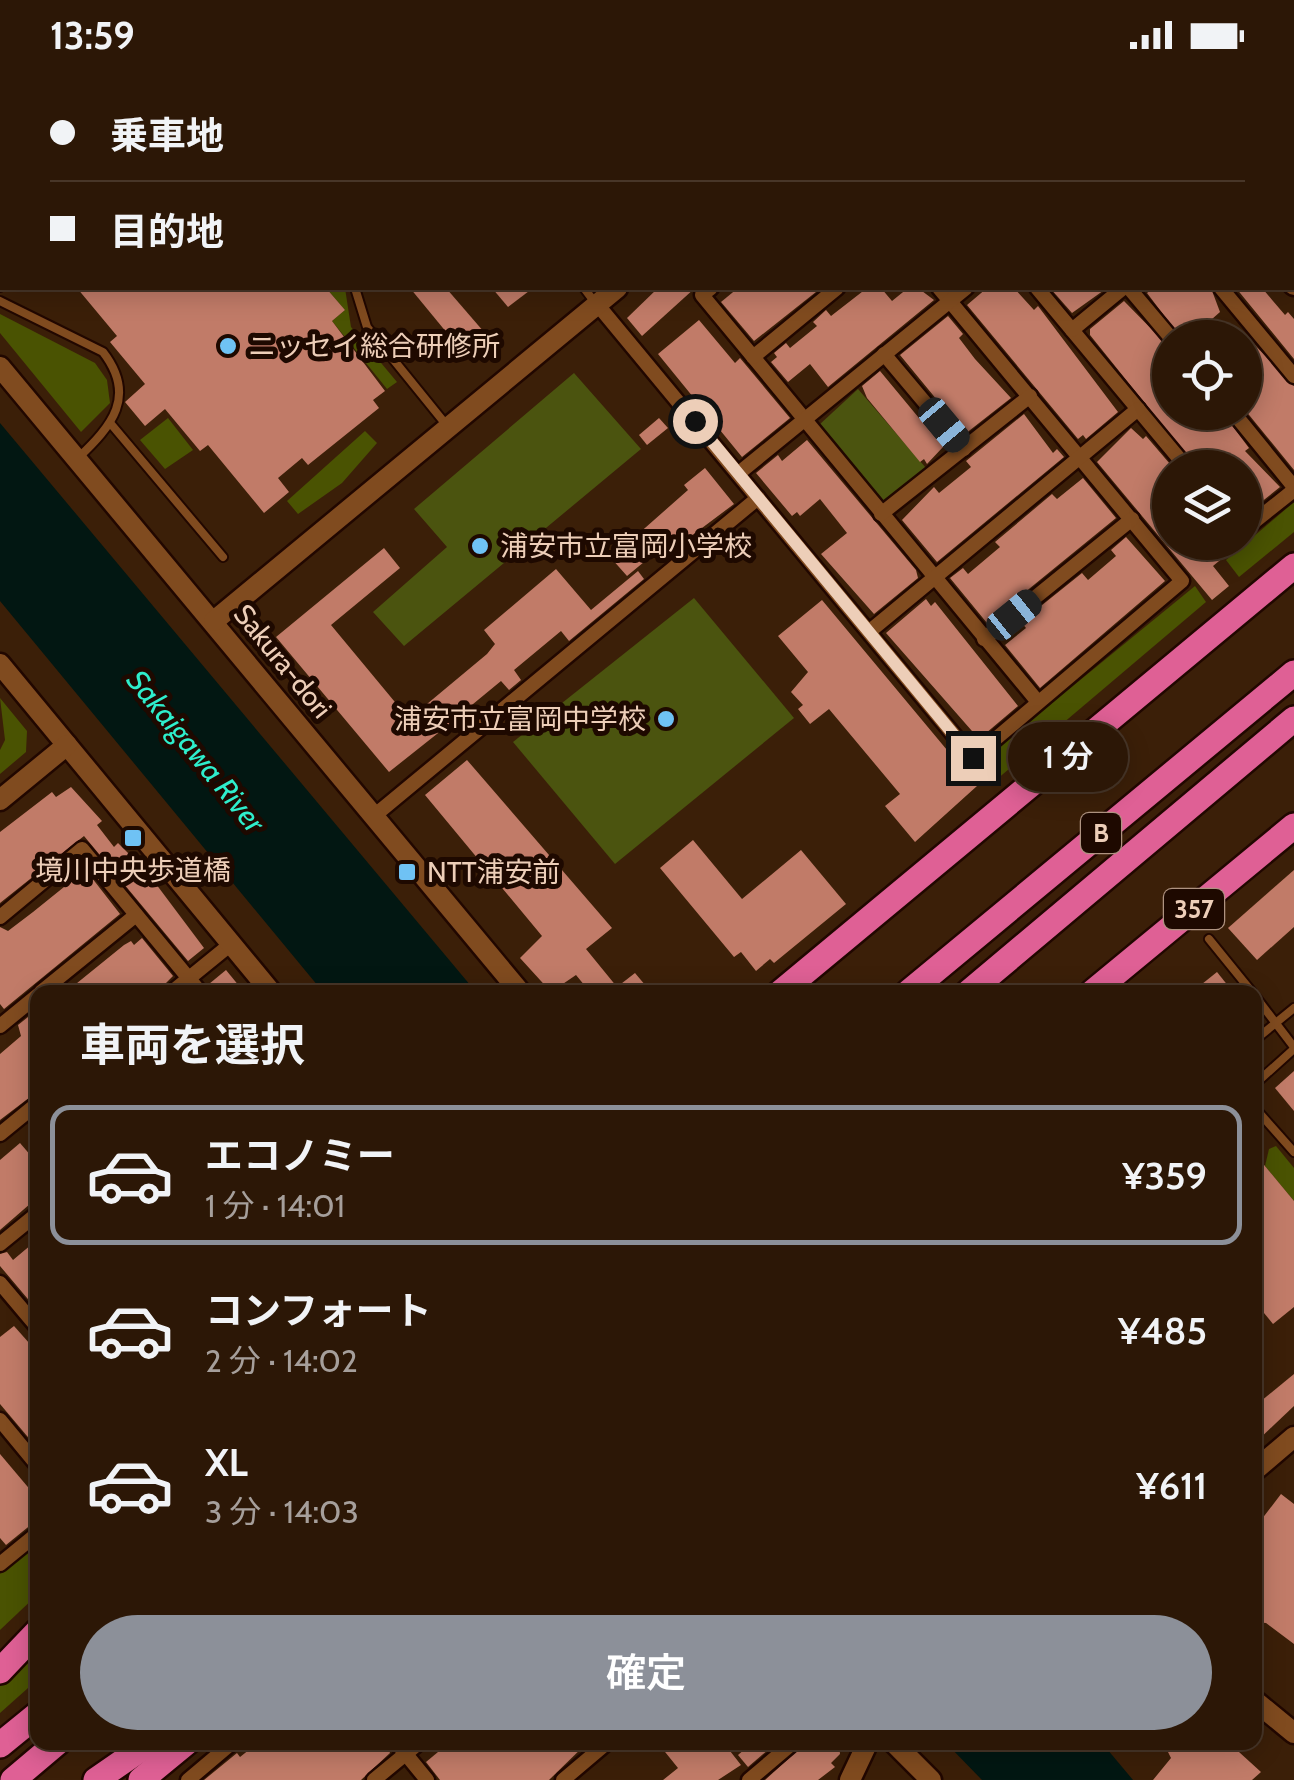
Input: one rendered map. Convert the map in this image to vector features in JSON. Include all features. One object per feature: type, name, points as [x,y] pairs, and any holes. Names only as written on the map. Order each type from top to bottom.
[{"type":"highway","points":[[790,985],[1294,566]]},
{"type":"highway","name":"B","points":[[917,985],[1294,672]]},
{"type":"highway","name":"B","points":[[977,985],[1294,719]]},
{"type":"highway","name":"357","points":[[1102,985],[1294,826]]},
{"type":"highway","points":[[0,1646],[30,1619]]},
{"type":"highway","points":[[0,1671],[30,1640]]},
{"type":"highway","points":[[0,1745],[30,1721]]},
{"type":"highway","points":[[12,1780],[48,1750]]},
{"type":"highway","points":[[96,1780],[139,1750]]},
{"type":"highway","points":[[141,1780],[177,1750]]},
{"type":"street","points":[[708,290],[702,295],[802,421],[1038,702]]},
{"type":"street","points":[[754,356],[835,290]]},
{"type":"street","points":[[214,621],[448,427],[590,296],[973,758],[1182,581],[940,290]]},
{"type":"street","points":[[738,474],[964,290]]},
{"type":"street","points":[[1039,290],[1172,450]]},
{"type":"street","points":[[1072,330],[1123,290]]},
{"type":"street","points":[[1128,290],[1154,320]]},
{"type":"street","points":[[1223,290],[1294,376]]},
{"type":"street","points":[[884,354],[964,449]]},
{"type":"street","name":"Sakura-dori","points":[[0,367],[514,985]]},
{"type":"street","points":[[881,514],[1030,396]]},
{"type":"street","points":[[870,631],[1138,409]]},
{"type":"street","points":[[1246,430],[1294,489],[1262,515]]},
{"type":"street","points":[[374,816],[758,498]]},
{"type":"street","points":[[984,639],[1132,520]]},
{"type":"street","points":[[0,664],[265,985]]},
{"type":"street","points":[[0,800],[66,745]]},
{"type":"street","points":[[0,916],[82,849],[194,985]]},
{"type":"street","points":[[50,985],[136,914]]},
{"type":"street","points":[[181,985],[231,944]]},
{"type":"street","points":[[0,1026],[30,1001]]},
{"type":"street","points":[[0,1134],[30,1110]]},
{"type":"street","points":[[0,1244],[30,1220]]},
{"type":"street","points":[[0,1283],[6,1302],[30,1320]]},
{"type":"street","points":[[0,1420],[30,1456]]},
{"type":"street","points":[[1262,1464],[1294,1438]]},
{"type":"street","points":[[1,1561],[30,1539]]},
{"type":"street","points":[[1262,1707],[1294,1733]]},
{"type":"street","points":[[188,1780],[224,1750]]},
{"type":"street","points":[[374,1780],[399,1750]]},
{"type":"street","points":[[403,1750],[427,1780]]},
{"type":"street","points":[[563,1780],[599,1750]]},
{"type":"street","points":[[749,1780],[785,1750]]},
{"type":"street","points":[[850,1780],[864,1750]]},
{"type":"street","points":[[901,1750],[931,1780]]},
{"type":"lane","points":[[356,290],[367,327],[448,427]]},
{"type":"lane","points":[[0,301],[103,352],[119,381],[111,424],[77,458]]},
{"type":"lane","points":[[111,424],[223,557]]},
{"type":"lane","points":[[1209,940],[1246,985]]},
{"type":"lane","points":[[1262,1004],[1294,1048],[1262,1078]]},
{"type":"lane","points":[[1262,1034],[1294,1008]]},
{"type":"lane","points":[[1262,1116],[1294,1152]]},
{"type":"green space","points":[[328,290],[345,290],[351,327],[397,382],[387,389],[332,321],[345,310]]},
{"type":"green space","points":[[0,314],[95,363],[107,380],[110,403],[81,432],[0,333]]},
{"type":"green space","points":[[574,373],[641,449],[404,646],[373,612],[447,547],[414,509]]},
{"type":"green space","points":[[858,389],[926,468],[888,501],[880,500],[819,425]]},
{"type":"green space","points":[[168,418],[193,450],[165,469],[140,440]]},
{"type":"green space","points":[[365,431],[377,443],[342,483],[298,514],[287,501]]},
{"type":"green space","points":[[1294,502],[1294,532],[1262,558],[1262,529]]},
{"type":"green space","points":[[1226,560],[1260,560],[1239,577]]},
{"type":"green space","points":[[1195,586],[1206,602],[996,780],[980,762]]},
{"type":"green space","points":[[694,598],[794,718],[615,864],[513,742]]},
{"type":"green space","points":[[0,698],[27,731],[26,752],[0,774],[0,750],[5,740]]},
{"type":"green space","points":[[1276,1146],[1294,1168],[1294,1201],[1265,1166],[1269,1149]]},
{"type":"green space","points":[[30,1541],[30,1602],[0,1630],[0,1567]]},
{"type":"green space","points":[[30,1650],[30,1686],[0,1713],[0,1682]]},
{"type":"water","name":"Sakaigawa River","points":[[0,423],[470,985],[317,985],[0,601]]},
{"type":"water","points":[[953,1750],[1108,1750],[1133,1780],[982,1780]]},
{"type":"building","points":[[79,290],[328,290],[345,310],[332,321],[385,391],[373,400],[379,408],[308,465],[302,458],[278,478],[289,492],[264,513],[208,445],[200,451],[165,409],[145,426],[125,402],[145,384],[110,342],[117,336]]},
{"type":"building","points":[[412,290],[448,290],[484,332],[461,350]]},
{"type":"building","points":[[494,290],[530,290],[508,307]]},
{"type":"building","points":[[656,290],[693,290],[642,336],[627,318]]},
{"type":"building","points":[[736,290],[818,290],[754,341],[721,302]]},
{"type":"building","points":[[864,290],[883,290],[892,301],[906,290],[921,290],[934,300],[828,387],[810,364],[788,382],[771,362],[777,357],[774,353],[786,343],[790,348],[817,326],[813,322],[826,310],[831,316]]},
{"type":"building","points":[[985,290],[1016,290],[1034,310],[1038,306],[1118,412],[1086,439],[1083,435],[1078,439],[967,305]]},
{"type":"building","points":[[1052,290],[1104,290],[1072,313]]},
{"type":"building","points":[[1151,290],[1212,290],[1220,312],[1211,320],[1167,320],[1147,293]]},
{"type":"building","points":[[1238,290],[1264,290],[1285,315],[1288,312],[1294,319],[1294,359]]},
{"type":"building","points":[[1124,301],[1152,330],[1152,412],[1090,335],[1090,329]]},
{"type":"building","points":[[948,316],[963,334],[959,338],[975,359],[1011,398],[965,434],[900,355]]},
{"type":"building","points":[[699,320],[735,363],[740,358],[790,418],[742,457],[658,354]]},
{"type":"building","points":[[1262,352],[1294,386],[1294,470],[1261,430]]},
{"type":"building","points":[[880,371],[943,447],[927,464],[924,459],[920,462],[867,398],[862,386]]},
{"type":"building","points":[[1024,414],[1053,453],[1057,449],[1064,457],[937,562],[902,520],[934,487],[939,493],[971,467],[966,461]]},
{"type":"building","points":[[659,418],[668,428],[647,445],[639,435]]},
{"type":"building","points":[[1131,428],[1143,439],[1146,436],[1158,450],[1152,450],[1152,528],[1097,462]]},
{"type":"building","points":[[1166,430],[1236,430],[1249,448],[1246,450],[1183,450]]},
{"type":"building","points":[[807,440],[916,570],[918,578],[874,614],[821,554],[847,533],[820,499],[800,516],[797,512],[792,516],[756,473],[778,455],[782,461]]},
{"type":"building","points":[[705,468],[734,504],[666,555],[661,548],[627,576],[611,558],[688,490],[684,485]]},
{"type":"building","points":[[1262,468],[1280,487],[1262,501]]},
{"type":"building","points":[[1083,478],[1116,518],[987,623],[950,578],[963,568],[968,574],[1000,547],[995,542],[1052,494],[1057,499]]},
{"type":"building","points":[[1126,537],[1165,581],[1040,688],[1005,645],[1026,628],[1021,622],[1082,573],[1088,580],[1116,556],[1111,550]]},
{"type":"building","points":[[384,548],[400,568],[331,625],[409,719],[487,654],[495,644],[484,630],[556,569],[591,610],[638,571],[644,579],[569,641],[561,631],[514,670],[521,680],[509,690],[501,681],[467,709],[475,719],[459,732],[452,722],[389,772],[276,637]]},
{"type":"building","points":[[1179,560],[1220,560],[1213,566],[1229,586],[1212,600]]},
{"type":"building","points":[[926,599],[931,606],[935,602],[1018,706],[979,739],[886,633]]},
{"type":"building","points":[[822,600],[977,786],[915,842],[885,806],[900,794],[829,709],[810,724],[798,709],[803,705],[791,692],[808,672],[778,636]]},
{"type":"building","points":[[467,760],[612,928],[586,949],[615,985],[584,985],[576,975],[561,985],[545,985],[520,958],[542,936],[425,795]]},
{"type":"building","points":[[71,787],[102,821],[97,825],[114,847],[118,843],[147,872],[204,948],[188,961],[84,836],[0,903],[0,832],[52,792],[56,797]]},
{"type":"building","points":[[693,840],[742,899],[801,850],[846,904],[774,963],[770,959],[756,971],[741,952],[734,957],[660,868]]},
{"type":"building","points":[[1294,870],[1294,927],[1257,960],[1228,928]]},
{"type":"building","points":[[71,872],[82,886],[92,878],[120,914],[4,1009],[0,1004],[0,927],[8,931],[33,912],[64,887],[59,882]]},
{"type":"building","points":[[142,938],[173,976],[164,985],[75,985],[124,945],[131,941],[134,945]]},
{"type":"building","points":[[226,970],[238,985],[210,985]]},
{"type":"building","points":[[1217,972],[1227,985],[1201,985]]},
{"type":"building","points":[[635,973],[645,985],[620,985]]},
{"type":"building","points":[[28,1017],[30,1020],[30,1097],[0,1120],[0,1054],[21,1036],[18,1025]]},
{"type":"building","points":[[1294,1071],[1294,1111],[1275,1088]]},
{"type":"building","points":[[20,1143],[30,1155],[30,1204],[0,1230],[0,1160]]},
{"type":"building","points":[[1262,1162],[1294,1201],[1294,1307],[1273,1324],[1262,1311]]},
{"type":"building","points":[[30,1246],[30,1302],[0,1266],[0,1254],[7,1252],[13,1260]]},
{"type":"building","points":[[14,1326],[30,1344],[30,1440],[0,1404],[0,1337]]},
{"type":"building","points":[[1294,1374],[1294,1406],[1262,1436],[1262,1400]]},
{"type":"building","points":[[0,1454],[30,1490],[30,1526],[6,1545],[0,1538]]},
{"type":"building","points":[[1281,1494],[1294,1504],[1294,1644],[1262,1623],[1262,1519]]},
{"type":"building","points":[[249,1750],[390,1753],[361,1780],[204,1780],[237,1753],[240,1757]]},
{"type":"building","points":[[440,1750],[580,1750],[549,1780],[440,1780],[426,1762]]},
{"type":"building","points":[[663,1750],[729,1750],[741,1765],[718,1780],[663,1780],[678,1768]]},
{"type":"building","points":[[744,1750],[768,1750],[748,1767],[738,1755]]},
{"type":"building","points":[[798,1750],[840,1750],[831,1763],[835,1767],[818,1780],[765,1780]]},
{"type":"building","points":[[1237,1750],[1261,1772],[1252,1780],[1153,1780],[1171,1758],[1168,1752]]},
{"type":"place","name":"ニッセイ総合研修所","points":[[228,346]]},
{"type":"place","name":"浦安市立富岡小学校","points":[[480,546]]},
{"type":"place","name":"浦安市立富岡中学校","points":[[666,719]]},
{"type":"place","name":"境川中央歩道橋","points":[[133,838]]},
{"type":"place","name":"NTT浦安前","points":[[407,872]]},
{"type":"route","points":[[695,421],[973,758]]}]
